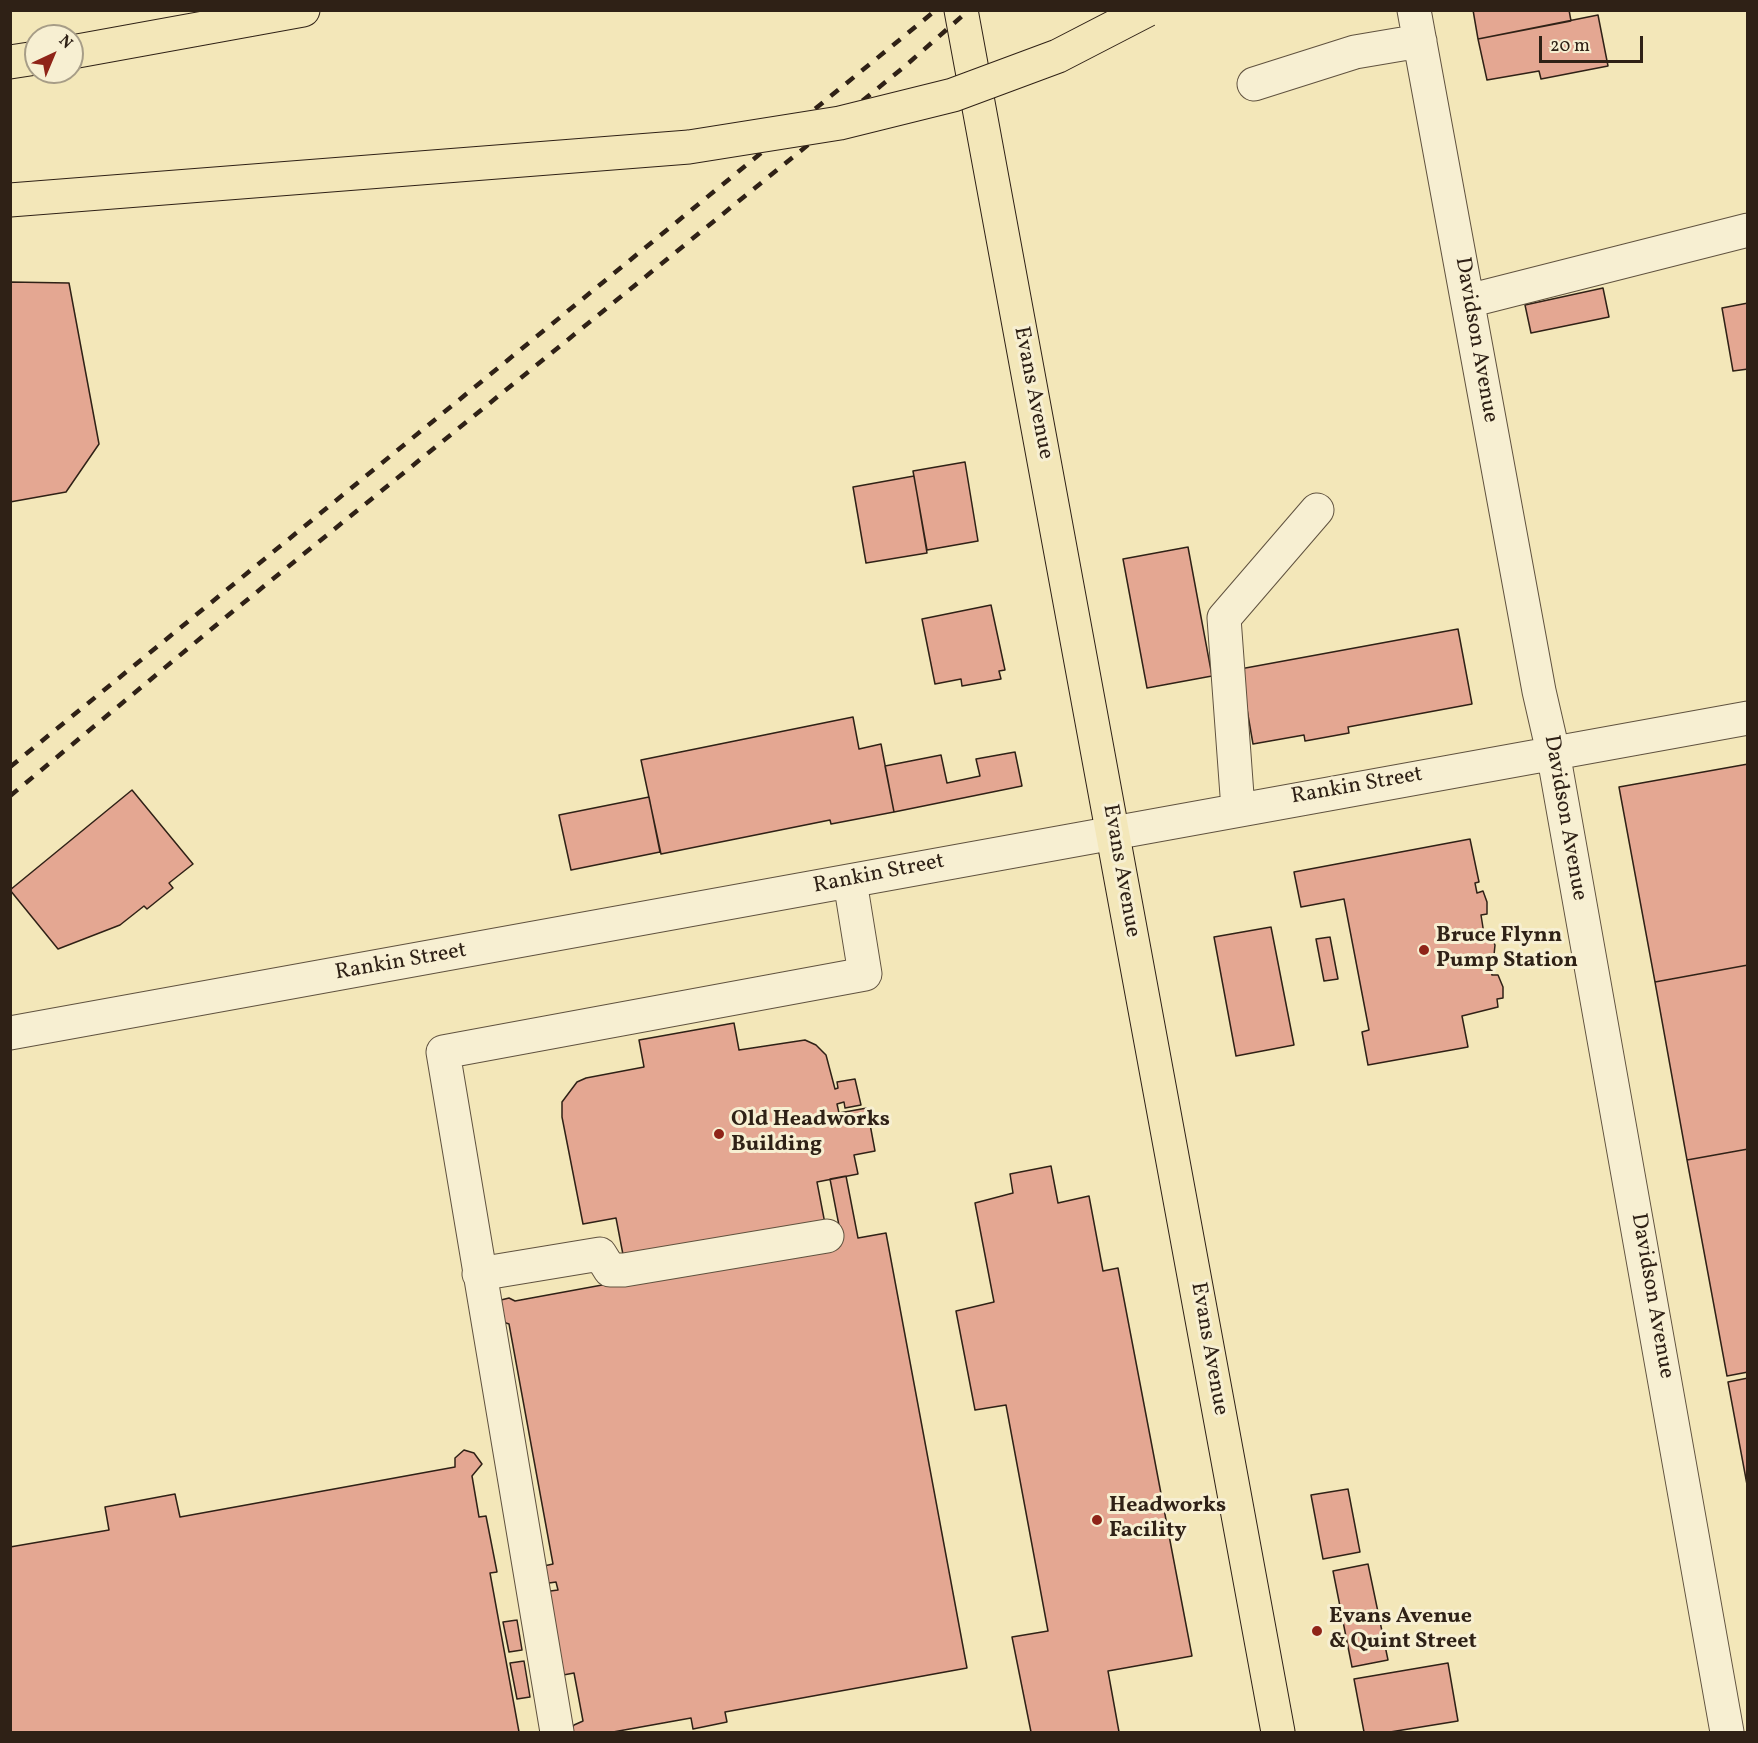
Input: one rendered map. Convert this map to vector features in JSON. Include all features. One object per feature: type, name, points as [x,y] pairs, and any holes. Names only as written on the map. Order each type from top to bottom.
[{"type":"main road","points":[[84,50],[169,37],[303,10]]},
{"type":"main road","name":"Evans Avenue","points":[[961,10],[1278,1732]]},
{"type":"main road","points":[[10,200],[689,147],[840,123],[952,95],[1058,56],[1147,10]]},
{"type":"street","points":[[1254,84],[1355,52],[1417,26]]},
{"type":"street","name":"Davidson Avenue","points":[[1417,26],[1539,691],[1553,752],[1727,1732]]},
{"type":"street","points":[[1468,301],[1748,230]]},
{"type":"street","points":[[1238,809],[1224,618],[1317,510]]},
{"type":"street","name":"Rankin Street","points":[[10,1033],[1748,717]]},
{"type":"street","points":[[557,1732],[443,1052],[865,974],[850,881]]},
{"type":"street","points":[[479,1274],[600,1254],[610,1270],[624,1270],[827,1236]]},
{"type":"building","points":[[1473,10],[1569,10],[1571,21],[1478,39]]},
{"type":"building","points":[[1598,15],[1608,66],[1541,79],[1539,71],[1487,80],[1478,39]]},
{"type":"building","points":[[10,282],[69,283],[99,444],[66,492],[10,502]]},
{"type":"building","points":[[1603,288],[1609,317],[1531,333],[1525,305]]},
{"type":"building","points":[[1748,303],[1748,369],[1733,371],[1722,308]]},
{"type":"building","points":[[965,462],[978,541],[927,550],[913,471]]},
{"type":"building","points":[[914,476],[927,553],[866,563],[853,487]]},
{"type":"building","points":[[1188,547],[1212,676],[1147,688],[1123,559]]},
{"type":"building","points":[[991,605],[1005,670],[999,671],[1001,679],[962,686],[961,679],[935,684],[922,619]]},
{"type":"building","points":[[1458,629],[1472,704],[1348,727],[1349,733],[1305,741],[1304,735],[1253,744],[1240,669]]},
{"type":"building","points":[[853,717],[859,749],[881,744],[894,812],[831,824],[830,820],[661,854],[641,760]]},
{"type":"building","points":[[1015,752],[1022,786],[894,812],[885,766],[941,755],[947,783],[980,776],[976,759]]},
{"type":"building","points":[[1748,764],[1748,965],[1655,982],[1619,787]]},
{"type":"building","points":[[132,790],[193,864],[169,883],[173,888],[147,909],[144,906],[120,925],[58,949],[10,890]]},
{"type":"building","points":[[649,797],[660,852],[571,870],[559,815]]},
{"type":"building","name":"Bruce Flynn Pump Station","points":[[1470,839],[1479,882],[1475,883],[1477,893],[1483,891],[1487,902],[1487,914],[1481,915],[1484,934],[1489,933],[1495,945],[1494,955],[1488,955],[1492,975],[1498,975],[1503,987],[1503,998],[1497,999],[1498,1007],[1462,1016],[1468,1047],[1368,1065],[1362,1032],[1369,1030],[1344,899],[1301,907],[1294,872]]},
{"type":"building","points":[[1271,927],[1294,1045],[1236,1056],[1214,937]]},
{"type":"building","points":[[1330,937],[1338,979],[1324,981],[1316,939]]},
{"type":"building","points":[[1748,965],[1748,1149],[1687,1160],[1655,982]]},
{"type":"building","name":"Old Headworks Building","points":[[734,1023],[739,1050],[805,1040],[816,1045],[826,1055],[835,1089],[838,1088],[837,1082],[855,1079],[861,1105],[845,1108],[844,1102],[837,1104],[839,1113],[867,1108],[875,1151],[854,1155],[858,1174],[817,1182],[826,1229],[625,1265],[616,1218],[583,1224],[562,1117],[562,1102],[577,1082],[586,1078],[644,1067],[639,1040]]},
{"type":"building","points":[[1748,1149],[1748,1372],[1727,1376],[1687,1160]]},
{"type":"building","name":"Headworks Facility","points":[[1051,1166],[1058,1203],[1089,1196],[1103,1271],[1118,1268],[1192,1656],[1108,1671],[1119,1732],[1031,1732],[1012,1637],[1048,1631],[1006,1405],[975,1410],[956,1311],[994,1302],[975,1203],[1013,1193],[1010,1174]]},
{"type":"building","points":[[846,1176],[858,1238],[886,1233],[967,1668],[725,1712],[727,1722],[693,1729],[691,1718],[613,1732],[570,1732],[574,1725],[583,1721],[574,1673],[558,1676],[543,1592],[558,1590],[556,1582],[542,1584],[539,1567],[553,1564],[509,1324],[500,1321],[501,1300],[509,1298],[515,1301],[842,1241],[830,1179]]},
{"type":"building","points":[[1748,1378],[1748,1490],[1728,1382]]},
{"type":"building","points":[[464,1450],[474,1453],[482,1464],[472,1476],[479,1517],[486,1516],[497,1572],[490,1573],[519,1732],[10,1732],[10,1547],[109,1530],[105,1507],[175,1494],[180,1517],[455,1467],[455,1458]]},
{"type":"building","points":[[1348,1489],[1360,1552],[1323,1559],[1311,1495]]},
{"type":"building","points":[[1368,1564],[1388,1660],[1352,1667],[1333,1571]]},
{"type":"building","points":[[517,1620],[522,1650],[509,1652],[503,1622]]},
{"type":"building","points":[[524,1661],[530,1697],[517,1699],[510,1663]]},
{"type":"building","points":[[1448,1663],[1458,1721],[1390,1732],[1364,1732],[1354,1679]]},
{"type":"railway","points":[[10,767],[936,10]]},
{"type":"railway","points":[[10,796],[226,617],[904,67],[969,10]]},
{"type":"place","name":"Bruce Flynn Pump Station","points":[[1424,950]]},
{"type":"place","name":"Old Headworks Building","points":[[719,1134]]},
{"type":"place","name":"Headworks Facility","points":[[1097,1520]]},
{"type":"place","name":"Evans Avenue & Quint Street","points":[[1317,1631]]}]
